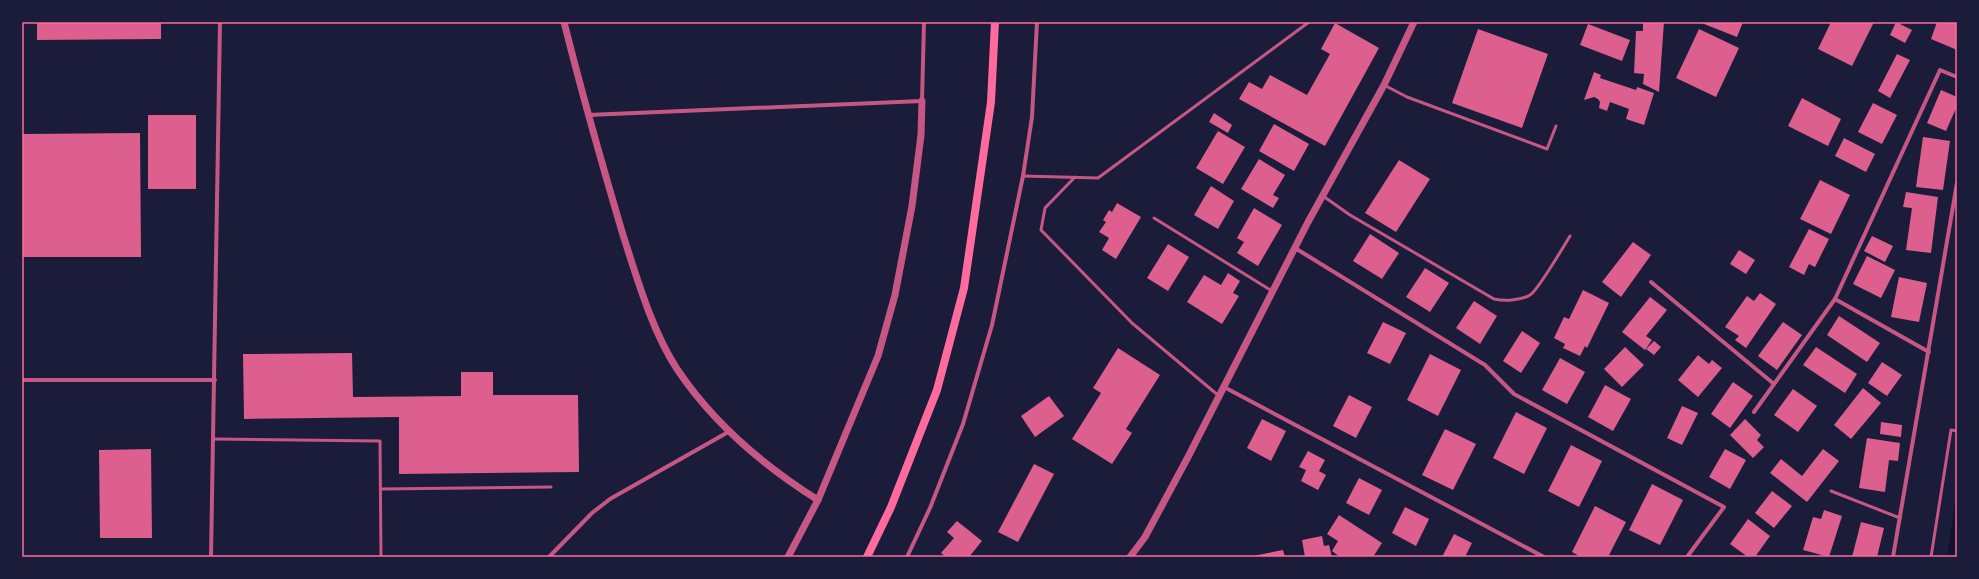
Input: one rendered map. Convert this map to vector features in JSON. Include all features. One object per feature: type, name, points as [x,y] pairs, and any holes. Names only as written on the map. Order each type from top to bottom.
[{"type":"main road","points":[[867,557],[891,507],[936,390],[964,288],[991,102],[995,22]]},
{"type":"street","points":[[211,557],[220,22]]},
{"type":"street","points":[[564,22],[587,115],[636,274],[653,322],[677,369],[709,409],[752,452],[787,481],[818,500]]},
{"type":"street","points":[[788,557],[818,500],[878,356],[895,295],[912,206],[921,132],[924,22]]},
{"type":"street","points":[[907,557],[930,508],[963,424],[992,325],[1023,176],[1032,117],[1037,22]]},
{"type":"street","points":[[1130,557],[1145,537],[1295,248],[1384,85],[1414,22]]},
{"type":"street","points":[[1754,412],[1835,299],[1940,70],[1957,77]]},
{"type":"street","points":[[587,115],[922,100]]},
{"type":"street","points":[[1893,557],[1957,183]]},
{"type":"street","points":[[1295,248],[1485,366],[1514,394],[1724,507],[1687,557]]},
{"type":"street","points":[[1651,282],[1774,384]]},
{"type":"street","points":[[1835,299],[1929,352]]},
{"type":"street","points":[[22,380],[215,380]]},
{"type":"street","points":[[1224,387],[1544,557]]},
{"type":"street","points":[[549,557],[592,513],[610,499],[730,431]]},
{"type":"lane","points":[[1023,176],[1098,178],[1309,22]]},
{"type":"lane","points":[[1384,85],[1407,97],[1547,149],[1556,126]]},
{"type":"lane","points":[[1075,177],[1045,208],[1041,230],[1132,323],[1219,396]]},
{"type":"lane","points":[[1323,196],[1363,223],[1494,299],[1502,301],[1519,299],[1531,295],[1570,236]]},
{"type":"lane","points":[[1154,218],[1273,292]]},
{"type":"lane","points":[[1931,557],[1951,430],[1957,431]]},
{"type":"lane","points":[[214,439],[380,441],[381,557]]},
{"type":"lane","points":[[381,489],[551,487]]},
{"type":"lane","points":[[1831,491],[1900,518]]},
{"type":"shaded area","points":[[1957,491],[1957,557],[1947,557]]},
{"type":"building","points":[[37,22],[161,22],[161,39],[37,40]]},
{"type":"building","points":[[1643,22],[1664,22],[1659,92],[1643,84],[1644,74],[1634,73],[1636,31],[1643,31]]},
{"type":"building","points":[[1699,22],[1743,22],[1737,37]]},
{"type":"building","points":[[1831,22],[1874,22],[1852,66],[1818,49]]},
{"type":"building","points":[[1896,22],[1912,30],[1905,43],[1890,35]]},
{"type":"building","points":[[1937,22],[1957,22],[1957,50],[1931,39]]},
{"type":"building","points":[[1335,23],[1379,48],[1325,146],[1239,99],[1249,82],[1262,89],[1270,75],[1307,95],[1330,54],[1321,49]]},
{"type":"building","points":[[1588,24],[1630,40],[1622,61],[1580,45]]},
{"type":"building","points":[[1478,29],[1548,54],[1522,128],[1452,103]]},
{"type":"building","points":[[1699,29],[1739,48],[1716,97],[1676,78]]},
{"type":"building","points":[[1897,54],[1910,60],[1890,98],[1878,91]]},
{"type":"building","points":[[1594,72],[1601,75],[1600,78],[1636,90],[1637,87],[1654,93],[1644,125],[1626,119],[1629,109],[1610,102],[1607,111],[1599,108],[1600,102],[1594,97],[1584,100]]},
{"type":"building","points":[[1941,90],[1957,97],[1957,106],[1946,131],[1927,123]]},
{"type":"building","points":[[1802,98],[1841,119],[1828,146],[1788,126]]},
{"type":"building","points":[[1873,103],[1897,115],[1882,144],[1858,132]]},
{"type":"building","points":[[1214,113],[1232,125],[1228,133],[1209,122]]},
{"type":"building","points":[[148,115],[196,115],[196,189],[148,189]]},
{"type":"building","points":[[1274,124],[1309,144],[1294,171],[1259,151]]},
{"type":"building","points":[[1218,131],[1245,147],[1223,184],[1196,168]]},
{"type":"building","points":[[140,133],[141,257],[22,257],[22,134]]},
{"type":"building","points":[[1923,137],[1950,141],[1943,190],[1916,187]]},
{"type":"building","points":[[1844,138],[1875,154],[1866,172],[1835,156]]},
{"type":"building","points":[[1259,159],[1285,175],[1273,195],[1279,198],[1273,208],[1241,189]]},
{"type":"building","points":[[1399,160],[1430,179],[1396,232],[1365,213]]},
{"type":"building","points":[[1820,180],[1850,195],[1831,234],[1800,219]]},
{"type":"building","points":[[1211,186],[1234,201],[1218,229],[1194,215]]},
{"type":"building","points":[[1906,192],[1938,197],[1931,253],[1906,250],[1912,208],[1903,207]]},
{"type":"building","points":[[1117,203],[1141,217],[1116,259],[1102,250],[1109,238],[1099,232],[1106,222],[1103,220],[1109,210],[1112,212]]},
{"type":"building","points":[[1254,208],[1282,225],[1258,266],[1237,253],[1244,242],[1237,238]]},
{"type":"building","points":[[1809,229],[1829,239],[1815,267],[1809,264],[1804,275],[1789,267]]},
{"type":"building","points":[[1370,234],[1399,253],[1382,279],[1353,261]]},
{"type":"building","points":[[1872,236],[1893,246],[1885,262],[1864,251]]},
{"type":"building","points":[[1633,242],[1651,255],[1621,297],[1602,282]]},
{"type":"building","points":[[1168,244],[1189,257],[1168,291],[1147,278]]},
{"type":"building","points":[[1739,250],[1755,260],[1746,274],[1730,264]]},
{"type":"building","points":[[1867,256],[1895,270],[1881,298],[1853,284]]},
{"type":"building","points":[[1425,268],[1449,283],[1430,312],[1406,297]]},
{"type":"building","points":[[1228,273],[1240,281],[1233,293],[1239,296],[1222,324],[1187,302],[1204,275],[1221,285]]},
{"type":"building","points":[[1899,277],[1927,283],[1919,322],[1891,317]]},
{"type":"building","points":[[1583,290],[1609,303],[1587,348],[1585,346],[1580,356],[1563,348],[1565,344],[1554,338],[1564,317],[1569,319]]},
{"type":"building","points":[[1760,293],[1776,304],[1746,348],[1735,340],[1739,336],[1725,327],[1747,296],[1754,301]]},
{"type":"building","points":[[1650,297],[1667,310],[1646,336],[1652,340],[1645,350],[1622,332]]},
{"type":"building","points":[[1474,301],[1497,316],[1480,344],[1456,328]]},
{"type":"building","points":[[1839,316],[1880,343],[1867,362],[1827,335]]},
{"type":"building","points":[[1383,322],[1406,333],[1390,364],[1367,353]]},
{"type":"building","points":[[1783,322],[1802,335],[1777,370],[1758,356]]},
{"type":"building","points":[[1522,331],[1540,343],[1521,373],[1503,361]]},
{"type":"building","points":[[1654,341],[1661,347],[1654,355],[1646,349]]},
{"type":"building","points":[[1625,347],[1644,365],[1622,387],[1604,369]]},
{"type":"building","points":[[1816,347],[1857,374],[1845,393],[1803,365]]},
{"type":"building","points":[[1118,348],[1160,375],[1126,429],[1132,433],[1112,464],[1072,439],[1101,393],[1093,388]]},
{"type":"building","points":[[352,353],[353,397],[461,396],[461,372],[493,372],[493,395],[578,395],[579,472],[399,474],[399,417],[244,419],[243,354]]},
{"type":"building","points":[[1430,354],[1461,370],[1438,416],[1407,400]]},
{"type":"building","points":[[1698,355],[1709,364],[1712,360],[1722,368],[1698,397],[1678,380]]},
{"type":"building","points":[[1560,358],[1585,372],[1567,404],[1542,390]]},
{"type":"building","points":[[1882,362],[1902,375],[1887,396],[1868,383]]},
{"type":"building","points":[[1733,382],[1753,396],[1730,428],[1711,414]]},
{"type":"building","points":[[1605,385],[1631,399],[1613,431],[1588,417]]},
{"type":"building","points":[[1863,388],[1881,403],[1851,439],[1834,425]]},
{"type":"building","points":[[1793,389],[1817,406],[1798,432],[1774,415]]},
{"type":"building","points":[[1349,395],[1372,407],[1356,438],[1333,426]]},
{"type":"building","points":[[1049,396],[1064,416],[1035,437],[1021,416]]},
{"type":"building","points":[[1682,406],[1698,413],[1682,445],[1667,438]]},
{"type":"building","points":[[1516,412],[1547,428],[1524,474],[1493,458]]},
{"type":"building","points":[[1262,419],[1286,431],[1271,461],[1247,448]]},
{"type":"building","points":[[1745,419],[1761,435],[1757,440],[1764,447],[1753,458],[1730,435]]},
{"type":"building","points":[[1881,422],[1902,425],[1901,437],[1880,434]]},
{"type":"building","points":[[1445,429],[1476,444],[1453,490],[1422,475]]},
{"type":"building","points":[[1867,438],[1900,443],[1898,461],[1889,460],[1885,492],[1859,488]]},
{"type":"building","points":[[1571,445],[1602,461],[1579,507],[1548,491]]},
{"type":"building","points":[[151,449],[152,538],[100,538],[99,450]]},
{"type":"building","points":[[1725,449],[1746,460],[1730,489],[1709,477]]},
{"type":"building","points":[[1823,449],[1839,461],[1807,502],[1770,473],[1781,459],[1802,476]]},
{"type":"building","points":[[1308,451],[1325,460],[1319,471],[1326,475],[1318,490],[1301,481],[1306,470],[1299,467]]},
{"type":"building","points":[[1034,464],[1054,474],[1018,542],[998,532]]},
{"type":"building","points":[[1359,478],[1382,490],[1369,515],[1346,503]]},
{"type":"building","points":[[1652,484],[1683,500],[1660,545],[1629,530]]},
{"type":"building","points":[[1772,491],[1792,506],[1774,528],[1755,513]]},
{"type":"building","points":[[1595,506],[1626,522],[1608,557],[1581,557],[1572,552]]},
{"type":"building","points":[[1405,507],[1429,519],[1416,546],[1392,533]]},
{"type":"building","points":[[1824,510],[1842,516],[1829,557],[1803,550],[1813,517],[1821,519]]},
{"type":"building","points":[[1339,515],[1382,543],[1373,557],[1340,557],[1332,551],[1338,541],[1327,534]]},
{"type":"building","points":[[1748,519],[1770,536],[1755,557],[1748,557],[1730,544]]},
{"type":"building","points":[[957,521],[982,541],[969,557],[946,557],[941,553],[954,538],[947,532]]},
{"type":"building","points":[[1861,522],[1884,528],[1877,557],[1852,557]]},
{"type":"building","points":[[1454,534],[1472,543],[1465,557],[1442,557]]},
{"type":"building","points":[[1322,536],[1324,546],[1329,545],[1332,557],[1305,557],[1302,540]]},
{"type":"building","points":[[1283,550],[1285,557],[1253,557],[1253,556]]}]
